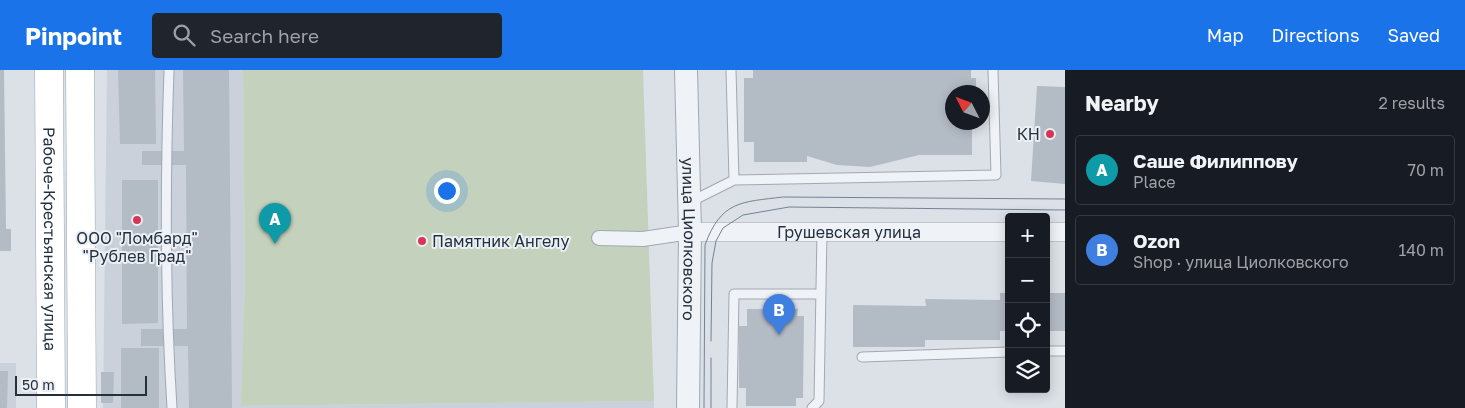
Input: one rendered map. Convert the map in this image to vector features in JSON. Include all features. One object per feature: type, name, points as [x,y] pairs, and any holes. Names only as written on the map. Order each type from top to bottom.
[{"type":"main road","name":"Рабоче-Крестьянская улица","points":[[49,70],[51,408]]},
{"type":"main road","name":"Рабоче-Крестьянская улица","points":[[80,70],[82,408]]},
{"type":"street","name":"улица Циолковского","points":[[686,70],[690,232],[688,408]]},
{"type":"street","name":"Грушевская улица","points":[[690,232],[1005,232]]},
{"type":"street","points":[[599,238],[643,239],[690,232]]},
{"type":"street","points":[[1050,232],[1065,232]]},
{"type":"lane","points":[[169,70],[166,157],[168,350],[172,408]]},
{"type":"lane","points":[[731,70],[734,180]]},
{"type":"lane","points":[[689,202],[734,180],[996,175],[993,70]]},
{"type":"lane","points":[[812,408],[819,401],[822,232]]},
{"type":"lane","points":[[732,408],[734,294],[821,294]]},
{"type":"lane","points":[[1050,351],[1065,351]]},
{"type":"lane","points":[[862,357],[1005,352]]},
{"type":"shaded area","points":[[107,70],[243,70],[245,280],[242,406],[654,401],[654,408],[103,408]]},
{"type":"shaded area","points":[[0,363],[16,363],[16,408],[0,408]]},
{"type":"green space","points":[[243,70],[643,70],[654,401],[241,406],[245,280]]},
{"type":"building","points":[[0,70],[4,70],[6,229],[11,229],[11,251],[0,251]]},
{"type":"building","points":[[118,70],[155,70],[156,144],[120,144]]},
{"type":"building","points":[[183,70],[229,70],[232,408],[189,408],[188,346],[141,346],[141,329],[187,329],[186,165],[142,165],[142,151],[184,151]]},
{"type":"building","points":[[753,70],[971,70],[971,78],[976,78],[976,85],[945,85],[945,130],[972,130],[972,155],[919,155],[870,167],[837,165],[807,156],[807,162],[754,162],[754,142],[744,142],[744,78],[753,78]]},
{"type":"building","name":"КН","points":[[1037,86],[1065,87],[1065,184],[1031,181]]},
{"type":"building","points":[[122,180],[158,180],[158,323],[122,324]]},
{"type":"building","points":[[1000,293],[1005,293],[1005,331],[1000,331],[1000,340],[925,340],[925,347],[853,347],[853,305],[926,306],[925,299],[1000,300]]},
{"type":"building","points":[[1050,293],[1065,293],[1065,331],[1050,331]]},
{"type":"building","points":[[747,309],[798,309],[797,316],[804,316],[803,398],[796,398],[796,406],[746,406],[746,388],[739,388],[739,326],[747,326]]},
{"type":"building","points":[[121,348],[159,348],[159,408],[121,408]]},
{"type":"building","points":[[0,371],[8,371],[7,408],[0,408]]},
{"type":"building","points":[[101,372],[114,372],[113,403],[101,403]]},
{"type":"tram line","points":[[704,408],[705,245],[718,220],[734,206],[755,200],[783,197],[1065,199]]},
{"type":"tram line","points":[[711,341],[712,263],[716,241],[723,228],[743,215],[789,207],[1065,210]]},
{"type":"tram line","points":[[711,358],[711,408]]},
{"type":"place","name":"КН","points":[[1050,134]]},
{"type":"place","name":"ООО \"Ломбард\" \"Рублев Град\"","points":[[137,220]]},
{"type":"place","name":"Памятник Ангелу","points":[[422,241]]},
{"type":"place","name":"Саше Филиппову","points":[[275,244]]},
{"type":"place","name":"Ozon","points":[[779,335]]}]
